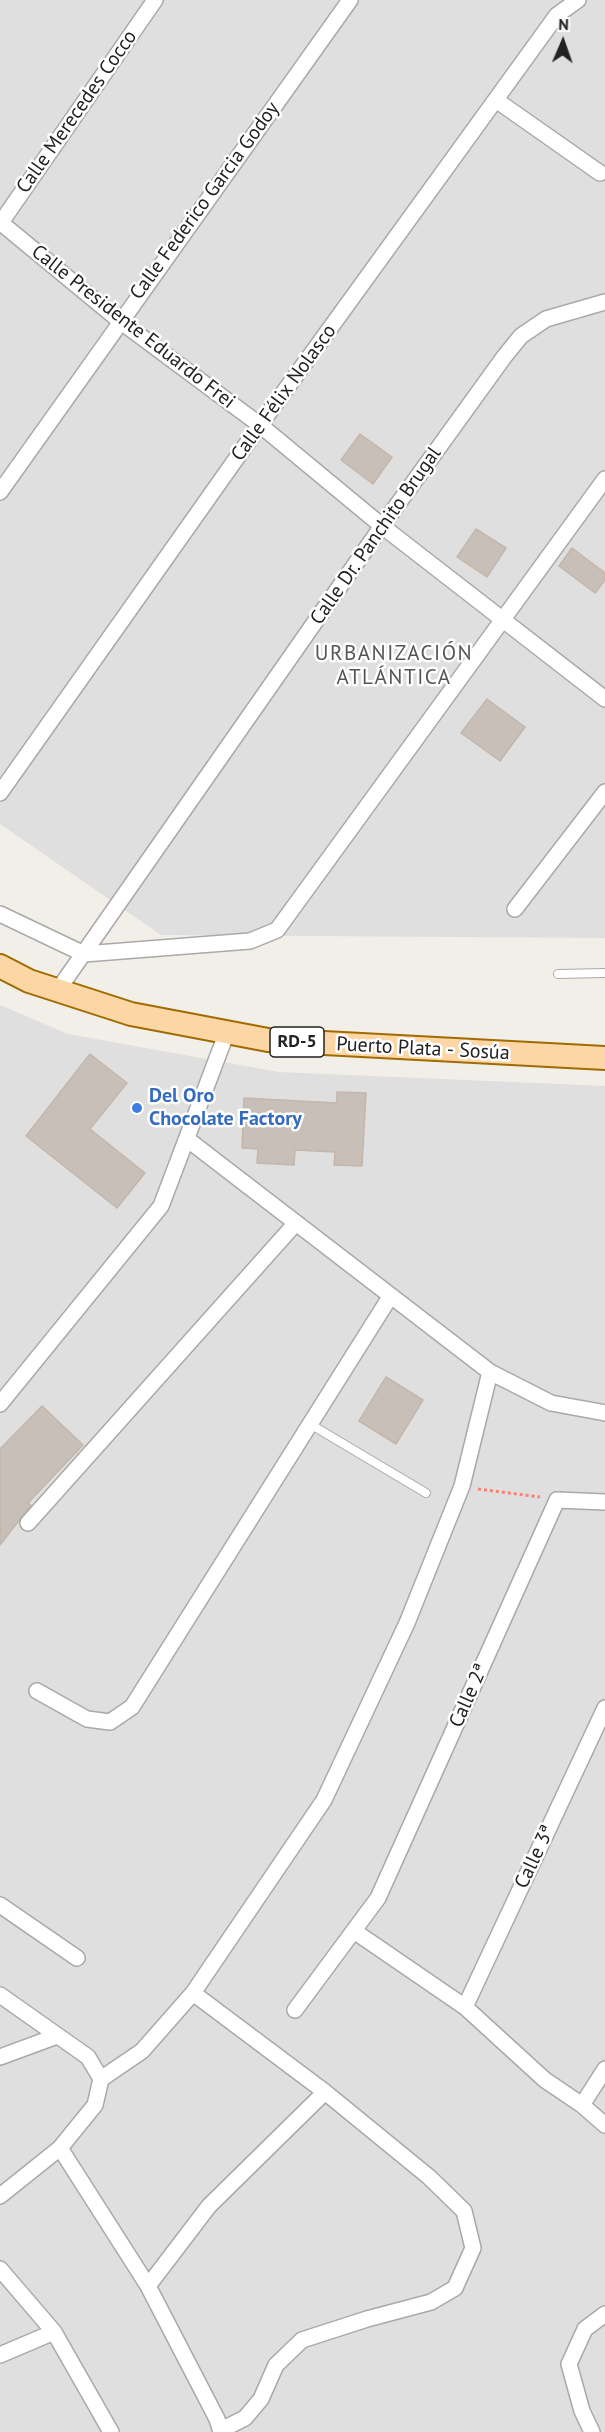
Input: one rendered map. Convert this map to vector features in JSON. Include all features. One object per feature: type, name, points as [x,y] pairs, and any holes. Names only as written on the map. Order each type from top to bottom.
[{"type":"main road","name":"Puerto Plata - Sosúa","points":[[0,966],[29,981],[131,1014],[268,1040],[605,1058]]},
{"type":"street","name":"Calle Merecedes Cocco","points":[[0,223],[155,0]]},
{"type":"street","name":"Calle Federico Garcia Godoy","points":[[0,492],[350,0]]},
{"type":"street","name":"Calle Félix Nolasco","points":[[0,793],[260,425],[557,15],[578,0]]},
{"type":"street","points":[[496,99],[600,173]]},
{"type":"street","name":"Calle Presidente Eduardo Frei","points":[[0,223],[120,321],[260,425],[382,526],[605,699]]},
{"type":"street","name":"Calle Dr. Panchito Brugal","points":[[58,990],[382,526],[521,336],[546,319],[605,302]]},
{"type":"street","points":[[0,914],[84,954],[250,941],[277,930],[504,621],[605,479]]},
{"type":"street","points":[[515,909],[605,792]]},
{"type":"street","points":[[0,1404],[161,1206],[227,1032]]},
{"type":"street","points":[[187,1139],[490,1372],[551,1403],[605,1413]]},
{"type":"street","points":[[28,1523],[296,1224]]},
{"type":"street","points":[[37,1691],[87,1719],[110,1722],[132,1707],[390,1297]]},
{"type":"street","points":[[0,2196],[60,2148],[95,2105],[101,2079],[142,2051],[193,1993],[324,1800],[407,1623],[462,1486],[490,1372]]},
{"type":"street","points":[[557,1500],[605,1502]]},
{"type":"street","name":"Calle 2ª","points":[[295,2010],[378,1898],[557,1500]]},
{"type":"street","name":"Calle 3ª","points":[[465,2007],[605,1708]]},
{"type":"street","points":[[0,1905],[77,1958]]},
{"type":"street","points":[[354,1931],[465,2007],[545,2080],[582,2105],[605,2125]]},
{"type":"street","points":[[60,2148],[148,2286],[221,2431],[245,2418],[261,2399],[276,2365],[302,2340],[431,2302],[455,2288],[473,2248],[464,2211],[429,2177],[325,2092],[193,1993]]},
{"type":"street","points":[[0,1995],[88,2057],[101,2079]]},
{"type":"street","points":[[0,2057],[57,2036]]},
{"type":"street","points":[[582,2105],[605,2069]]},
{"type":"street","points":[[148,2286],[209,2206],[325,2092]]},
{"type":"street","points":[[0,2269],[54,2332],[111,2432]]},
{"type":"street","points":[[592,2432],[582,2410],[569,2364],[585,2328],[605,2314]]},
{"type":"street","points":[[0,2355],[54,2332]]},
{"type":"lane","points":[[558,974],[605,974]]},
{"type":"lane","points":[[310,1424],[426,1493]]},
{"type":"path","points":[[462,1486],[557,1500]]},
{"type":"shaded area","points":[[0,0],[605,0],[605,938],[161,935],[0,824]]},
{"type":"shaded area","points":[[0,1005],[68,1034],[279,1072],[605,1086],[605,2432],[0,2432]]},
{"type":"building","points":[[360,434],[392,457],[373,484],[341,460]]},
{"type":"building","points":[[476,529],[506,548],[487,577],[457,557]]},
{"type":"building","points":[[572,548],[605,573],[605,580],[595,593],[559,566]]},
{"type":"building","points":[[487,699],[525,727],[500,761],[461,733]]},
{"type":"building","points":[[90,1054],[127,1083],[90,1129],[145,1173],[117,1208],[26,1136]]},
{"type":"building","points":[[337,1092],[366,1093],[362,1166],[334,1165],[335,1152],[295,1150],[294,1165],[257,1163],[258,1149],[242,1148],[244,1098],[337,1103]]},
{"type":"building","points":[[386,1377],[423,1400],[396,1444],[359,1421]]},
{"type":"building","points":[[42,1406],[83,1445],[28,1503],[31,1505],[0,1545],[0,1449]]},
{"type":"place","name":"Del Oro Chocolate Factory","points":[[137,1108]]},
{"type":"district","name":"URBANIZACIÓN ATLÁNTICA","points":[[394,666]]}]
